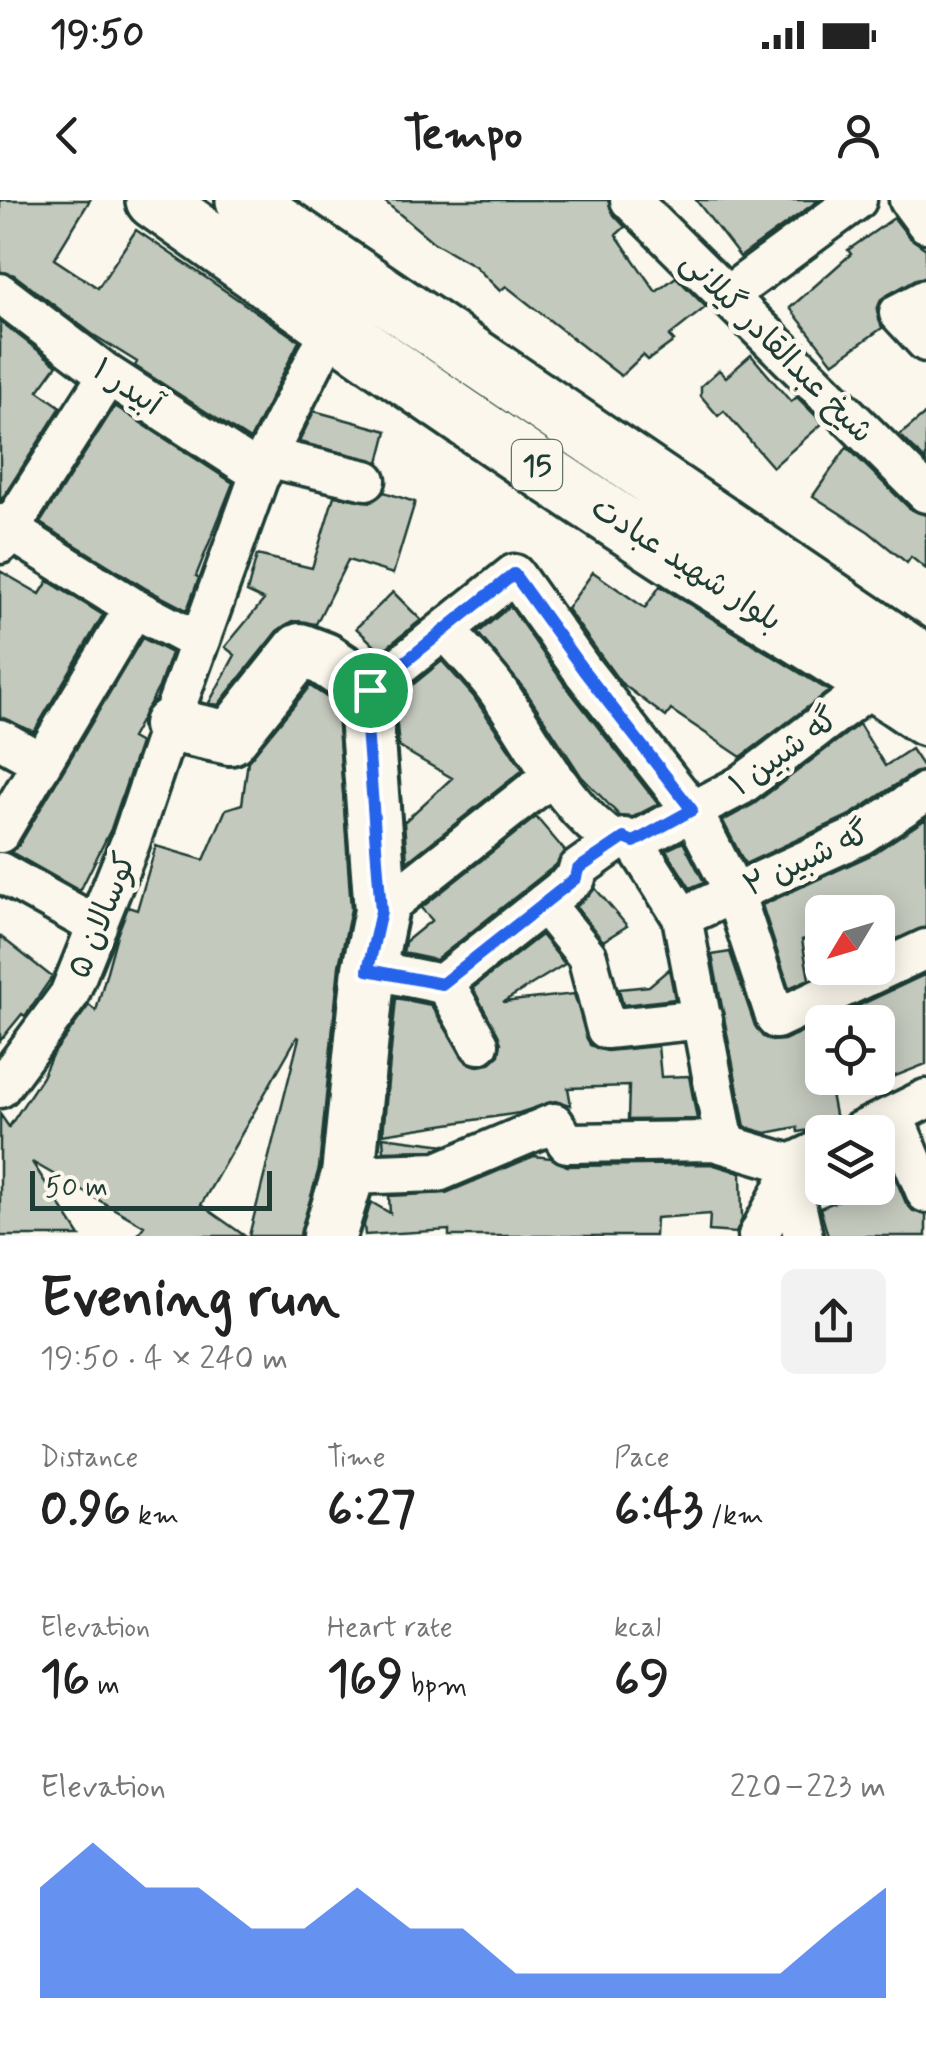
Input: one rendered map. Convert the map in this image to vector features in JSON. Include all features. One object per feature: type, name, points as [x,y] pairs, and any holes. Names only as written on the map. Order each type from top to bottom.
[{"type":"main road","name":"بلوار شهید عبادت","points":[[154,200],[332,327],[682,562],[926,718]]},
{"type":"main road","name":"بلوار شهید عبادت","points":[[262,205],[926,664]]},
{"type":"street","name":"شیخ عبدالقادر گیلانی","points":[[630,200],[926,493]]},
{"type":"street","points":[[728,295],[857,200]]},
{"type":"street","points":[[909,200],[926,223]]},
{"type":"street","name":"آبیدر ۱","points":[[0,293],[108,374],[264,466]]},
{"type":"street","points":[[913,306],[926,342]]},
{"type":"street","name":"کوسالان ۵","points":[[0,1088],[69,994],[130,843],[264,466],[332,327]]},
{"type":"street","points":[[108,374],[3,533],[199,642]]},
{"type":"street","points":[[264,466],[366,480]]},
{"type":"street","points":[[328,1236],[348,1175],[368,970],[381,911],[366,715],[370,690],[514,574],[692,810],[734,892],[776,1019],[926,949]]},
{"type":"street","points":[[0,832],[134,608]]},
{"type":"street","points":[[446,631],[493,684],[553,775],[596,828],[625,842],[682,917],[725,1144]]},
{"type":"street","points":[[170,725],[230,738],[300,650],[324,659],[370,690]]},
{"type":"street","name":"گه شبین ۱","points":[[442,984],[576,878],[578,869],[740,786],[876,683]]},
{"type":"street","points":[[0,739],[41,762]]},
{"type":"street","points":[[381,911],[553,775]]},
{"type":"street","name":"گه شبین ۲","points":[[682,917],[861,836],[926,792]]},
{"type":"street","points":[[0,872],[97,926]]},
{"type":"street","points":[[544,902],[586,956],[606,1029],[703,1019]]},
{"type":"street","points":[[368,970],[442,984],[479,1044]]},
{"type":"street","points":[[910,1108],[926,1194]]},
{"type":"street","points":[[348,1175],[438,1172],[554,1124],[568,1143],[714,1141],[801,1163]]},
{"type":"street","points":[[758,1236],[801,1163]]},
{"type":"street","points":[[801,1163],[803,1236]]},
{"type":"building","points":[[0,200],[90,200],[54,259],[98,288],[136,230],[299,341],[250,440],[135,366],[137,362],[92,334],[14,275],[0,271]]},
{"type":"building","points":[[383,200],[608,200],[625,227],[616,235],[656,292],[676,277],[706,307],[669,336],[674,341],[648,360],[643,355],[621,376],[506,286],[500,291],[475,266],[433,242]]},
{"type":"building","points":[[696,200],[819,200],[740,257]]},
{"type":"building","points":[[894,218],[909,237],[926,249],[926,277],[881,299],[877,310],[882,328],[833,363],[790,308],[851,254],[848,250]]},
{"type":"building","points":[[0,321],[57,365],[38,391],[61,407],[0,502]]},
{"type":"building","points":[[751,355],[791,402],[797,397],[823,423],[773,467],[724,411],[718,416],[701,396],[701,386],[719,370],[726,377]]},
{"type":"building","points":[[115,406],[233,483],[196,576],[199,578],[187,610],[40,523]]},
{"type":"building","points":[[314,411],[387,431],[379,462],[299,442]]},
{"type":"building","points":[[926,413],[926,461],[900,435]]},
{"type":"building","points":[[847,447],[910,509],[926,515],[926,569],[911,557],[907,563],[869,532],[813,496]]},
{"type":"building","points":[[384,492],[415,502],[393,574],[348,560],[316,624],[293,621],[277,631],[218,705],[209,703],[235,655],[225,647],[264,600],[247,592],[257,555],[312,568],[334,496],[372,502]]},
{"type":"building","points":[[0,571],[40,594],[48,581],[103,615],[34,732],[0,717]]},
{"type":"building","points":[[593,572],[645,608],[660,586],[829,691],[741,757],[671,710],[666,717],[620,682],[567,609]]},
{"type":"building","points":[[393,592],[421,620],[381,652],[356,628]]},
{"type":"building","points":[[510,606],[565,685],[658,804],[633,817],[620,816],[581,776],[525,690],[478,633]]},
{"type":"building","points":[[142,638],[171,653],[159,687],[131,738],[140,743],[111,829],[80,891],[11,852],[19,845]]},
{"type":"building","points":[[442,661],[474,697],[523,770],[407,862],[404,822],[452,778],[399,747],[396,716],[400,695]]},
{"type":"building","points":[[310,686],[337,704],[351,909],[339,966],[319,1168],[300,1236],[249,1236],[297,1037],[201,1205],[245,1236],[137,1236],[144,1226],[32,1162],[80,1236],[0,1236],[0,1114],[9,1127],[51,1057],[89,1005],[96,1011],[117,935],[128,907],[137,910],[156,846],[204,860],[226,809],[242,804],[248,761]]},
{"type":"building","points":[[859,724],[885,766],[911,749],[925,770],[914,773],[850,815],[745,864],[723,821],[754,804]]},
{"type":"building","points":[[536,817],[565,851],[556,865],[436,960],[403,953],[405,942],[432,920],[421,908]]},
{"type":"building","points":[[926,819],[926,927],[895,940],[895,895],[805,895],[805,981],[789,988],[762,905],[871,855]]},
{"type":"building","points":[[683,842],[704,882],[690,888],[666,850]]},
{"type":"building","points":[[595,888],[627,926],[603,941],[576,907]]},
{"type":"building","points":[[541,935],[565,964],[503,1002],[574,994],[590,1045],[607,1051],[658,1046],[661,1077],[689,1076],[697,1119],[628,1120],[629,1086],[568,1088],[571,1105],[555,1101],[519,1113],[383,1134],[396,998],[431,1005],[467,1063],[489,1064],[499,1055],[501,1043],[473,988]]},
{"type":"building","points":[[0,936],[52,977],[25,1016],[22,1014],[0,1041]]},
{"type":"building","points":[[730,952],[755,1026],[763,1037],[784,1040],[805,1030],[805,1095],[831,1095],[835,1115],[805,1115],[805,1131],[798,1132],[797,1127],[766,1133],[745,1127],[712,955]]},
{"type":"building","points":[[669,969],[675,999],[623,1005],[619,989],[649,986]]},
{"type":"building","points":[[926,974],[926,1064],[895,1076],[895,1005],[860,1005]]},
{"type":"building","points":[[383,1137],[445,1145],[433,1150],[384,1151]]},
{"type":"building","points":[[534,1156],[551,1158],[567,1166],[711,1164],[741,1173],[742,1219],[736,1233],[709,1231],[710,1214],[656,1218],[655,1236],[449,1236],[449,1230],[365,1235],[371,1202],[390,1213],[389,1196],[446,1193]]},
{"type":"building","points":[[895,1177],[906,1203],[913,1211],[926,1215],[926,1236],[828,1236],[820,1208],[895,1205]]},
{"type":"route","points":[[514,574],[692,810],[634,842],[624,838],[616,842],[578,869],[576,878],[442,984],[368,970],[381,911],[366,715],[370,690],[514,574]]}]
